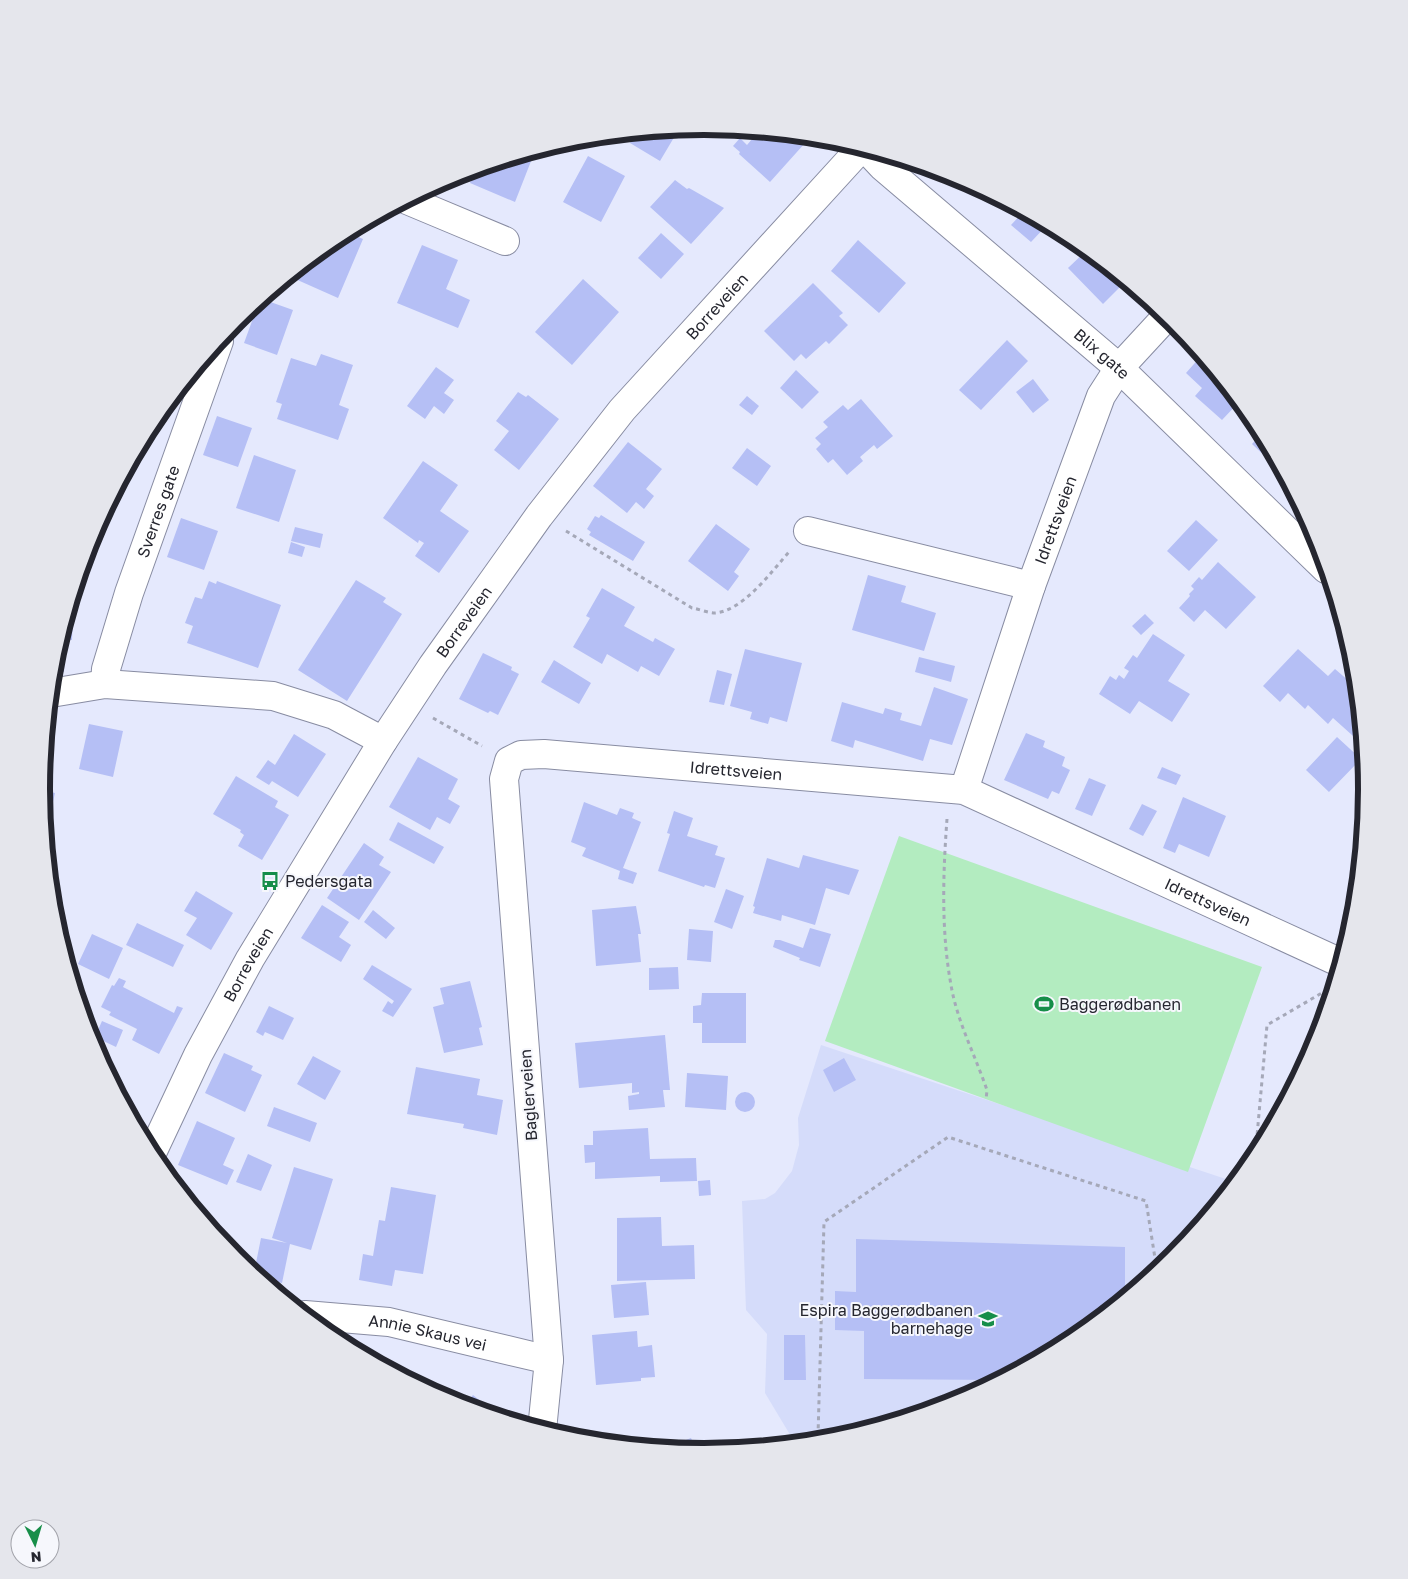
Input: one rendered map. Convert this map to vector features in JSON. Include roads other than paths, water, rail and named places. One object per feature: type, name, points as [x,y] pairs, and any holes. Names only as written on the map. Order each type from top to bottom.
[{"type":"street","name":"Borreveien","points":[[155,1145],[198,1055],[250,958],[406,704],[538,516],[622,410],[856,154]]},
{"type":"street","name":"Blix gate","points":[[875,159],[1120,368],[1315,559]]},
{"type":"street","points":[[415,203],[505,241]]},
{"type":"street","name":"Idrettsveien","points":[[957,790],[1101,396],[1120,368],[1161,322]]},
{"type":"street","name":"Sverres gate","points":[[105,684],[106,669],[129,593],[213,356]]},
{"type":"street","points":[[808,531],[1031,586]]},
{"type":"street","points":[[58,692],[105,684],[273,696],[334,714],[383,741]]},
{"type":"street","name":"Idrettsveien","points":[[509,760],[521,755],[544,754],[957,790],[1335,961]]},
{"type":"street","name":"Baglerveien","points":[[509,760],[504,779],[549,1360],[543,1423]]},
{"type":"street","name":"Annie Skaus vei","points":[[319,1317],[389,1322],[549,1360]]},
{"type":"place","name":"Pedersgata","points":[[270,881]]},
{"type":"place","name":"Baggerødbanen","points":[[1044,1004]]},
{"type":"place","name":"Espira Baggerødbanen barnehage","points":[[988,1319]]}]
